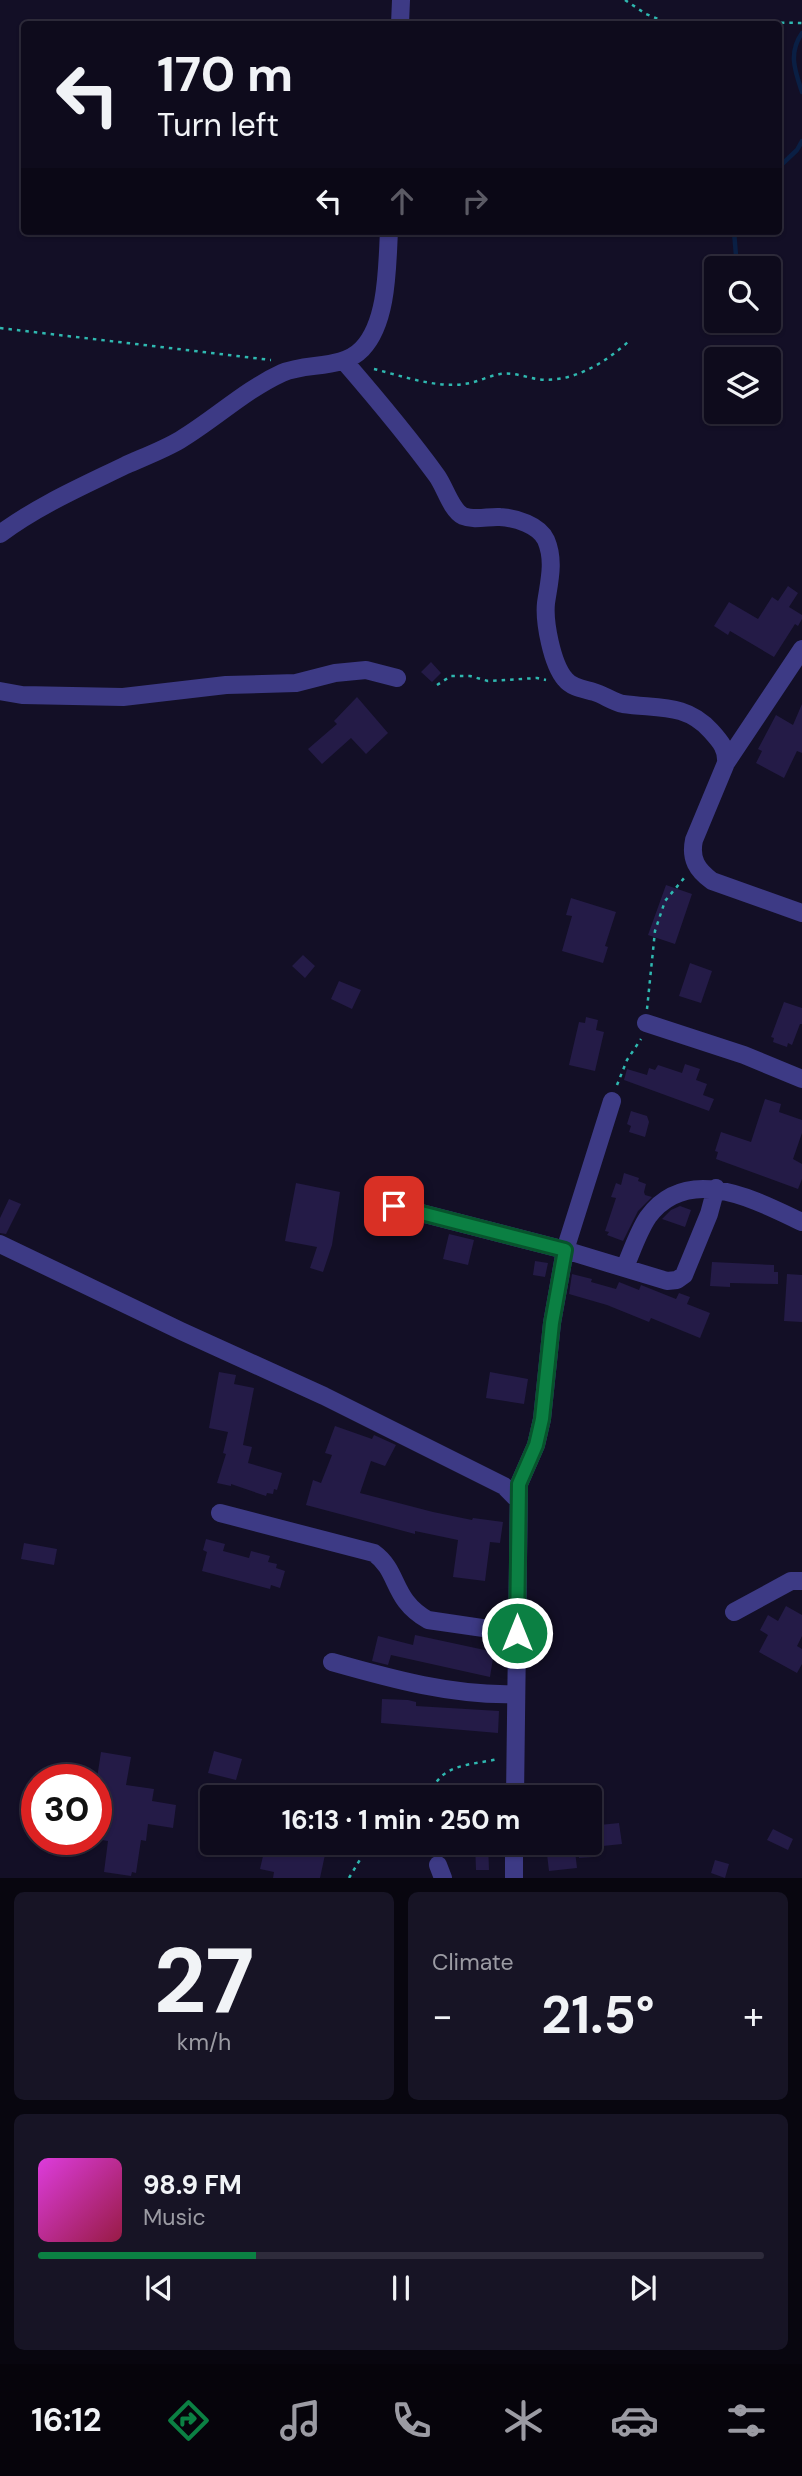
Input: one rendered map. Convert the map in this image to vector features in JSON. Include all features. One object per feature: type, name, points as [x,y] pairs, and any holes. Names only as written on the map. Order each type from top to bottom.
[{"type":"street","points":[[400,21],[401,0]]},
{"type":"street","points":[[0,534],[61,496],[178,441],[283,372],[344,360],[356,355],[365,346],[379,314],[386,282],[389,235]]},
{"type":"street","points":[[344,360],[403,429],[444,485],[457,510],[464,516],[501,517],[523,522],[537,528],[545,538],[550,553],[551,572],[546,604],[548,636],[565,679],[573,686],[620,703],[686,712],[703,722],[720,741],[726,752],[726,763]]},
{"type":"street","points":[[802,649],[726,763],[691,851],[694,863],[712,881],[802,914]]},
{"type":"street","points":[[0,691],[22,695],[122,697],[226,685],[296,683],[335,673],[366,670],[397,678]]},
{"type":"street","points":[[646,1023],[744,1055],[802,1079]]},
{"type":"street","points":[[515,1785],[519,1484],[536,1445],[542,1419],[554,1313],[565,1250],[612,1101]]},
{"type":"street","points":[[394,1206],[565,1250],[667,1281],[677,1280],[684,1275],[709,1214],[716,1188]]},
{"type":"street","points":[[625,1267],[647,1219],[662,1202],[680,1192],[716,1188],[770,1207],[802,1223]]},
{"type":"street","points":[[0,1244],[336,1402],[504,1486],[517,1499]]},
{"type":"street","points":[[220,1513],[374,1553],[383,1559],[405,1603],[428,1620],[517,1633]]},
{"type":"street","points":[[734,1612],[791,1581],[802,1581]]},
{"type":"street","points":[[332,1662],[399,1681],[487,1695],[516,1694]]},
{"type":"street","points":[[514,1855],[514,1878]]},
{"type":"path","points":[[625,0],[663,21]]},
{"type":"path","points":[[782,23],[802,23]]},
{"type":"path","points":[[0,328],[273,360]]},
{"type":"path","points":[[344,360],[451,385],[466,384],[501,374],[550,380],[593,367],[611,357],[629,341]]},
{"type":"path","points":[[437,685],[451,676],[470,676],[488,681],[537,678],[573,686]]},
{"type":"path","points":[[612,1101],[627,1060],[641,1041],[646,1023],[655,931],[665,901],[694,863]]},
{"type":"path","points":[[435,1785],[443,1775],[455,1768],[515,1755]]},
{"type":"path","points":[[349,1878],[363,1855]]},
{"type":"building","points":[[788,586],[798,593],[789,607],[802,615],[802,619],[798,626],[795,624],[774,657],[730,631],[728,635],[714,626],[729,602],[758,619],[772,597],[778,601]]},
{"type":"building","points":[[431,662],[441,673],[432,682],[421,672]]},
{"type":"building","points":[[357,697],[388,733],[366,754],[351,738],[322,764],[308,749],[337,724],[334,721]]},
{"type":"building","points":[[802,704],[802,753],[797,751],[784,778],[756,763],[762,751],[758,749],[776,715],[793,725]]},
{"type":"building","points":[[666,885],[692,894],[675,944],[648,935]]},
{"type":"building","points":[[571,898],[616,912],[605,946],[608,947],[603,963],[562,951],[572,916],[566,915]]},
{"type":"building","points":[[303,955],[315,966],[305,978],[292,966]]},
{"type":"building","points":[[690,963],[712,971],[701,1003],[679,996]]},
{"type":"building","points":[[339,981],[361,990],[352,1009],[331,999]]},
{"type":"building","points":[[784,1002],[802,1008],[802,1024],[792,1045],[788,1043],[787,1047],[773,1042],[774,1038],[771,1037]]},
{"type":"building","points":[[586,1017],[598,1020],[596,1030],[604,1032],[595,1071],[569,1065],[579,1022],[585,1023]]},
{"type":"building","points":[[685,1064],[700,1069],[696,1080],[707,1084],[703,1095],[714,1099],[709,1111],[624,1080],[627,1069],[647,1075],[649,1068],[655,1070],[658,1065],[682,1073]]},
{"type":"building","points":[[765,1099],[781,1104],[779,1112],[802,1120],[802,1133],[793,1159],[802,1164],[802,1179],[798,1189],[716,1159],[718,1152],[715,1151],[721,1132],[751,1142]]},
{"type":"building","points":[[631,1111],[647,1116],[649,1122],[645,1137],[629,1132],[631,1126],[627,1124]]},
{"type":"building","points":[[624,1173],[639,1178],[638,1181],[646,1184],[645,1195],[652,1197],[638,1211],[623,1241],[607,1235],[609,1232],[605,1231],[616,1198],[611,1197],[616,1183],[621,1185]]},
{"type":"building","points":[[296,1183],[340,1192],[332,1245],[323,1272],[310,1268],[317,1247],[285,1241]]},
{"type":"building","points":[[9,1199],[21,1204],[6,1234],[0,1233],[0,1218]]},
{"type":"building","points":[[680,1206],[691,1210],[685,1227],[662,1219],[671,1210]]},
{"type":"building","points":[[449,1234],[474,1240],[468,1265],[443,1259]]},
{"type":"building","points":[[535,1261],[548,1263],[545,1277],[533,1275]]},
{"type":"building","points":[[712,1262],[774,1265],[774,1272],[778,1272],[778,1284],[730,1283],[730,1287],[710,1286]]},
{"type":"building","points":[[572,1274],[616,1289],[619,1282],[639,1290],[641,1285],[676,1299],[679,1293],[690,1297],[687,1304],[710,1313],[700,1338],[651,1318],[649,1322],[607,1305],[569,1294]]},
{"type":"building","points":[[787,1274],[802,1275],[802,1322],[784,1321]]},
{"type":"building","points":[[219,1372],[236,1375],[234,1384],[254,1388],[243,1445],[252,1447],[248,1463],[282,1473],[277,1490],[274,1489],[273,1494],[267,1493],[266,1496],[231,1484],[217,1483],[226,1454],[223,1453],[228,1432],[209,1428]]},
{"type":"building","points":[[490,1372],[528,1379],[524,1404],[486,1398]]},
{"type":"building","points":[[335,1426],[372,1439],[374,1435],[396,1445],[385,1466],[371,1461],[360,1493],[472,1520],[503,1522],[500,1543],[490,1542],[485,1581],[453,1577],[458,1540],[415,1531],[415,1534],[306,1505],[313,1480],[321,1483],[332,1455],[325,1453]]},
{"type":"building","points":[[206,1539],[225,1544],[223,1551],[249,1558],[251,1551],[270,1556],[268,1562],[277,1564],[276,1568],[285,1571],[280,1588],[271,1585],[270,1589],[202,1571],[207,1552],[203,1550]]},
{"type":"building","points":[[24,1543],[57,1549],[54,1565],[21,1559]]},
{"type":"building","points":[[786,1606],[802,1615],[802,1636],[797,1646],[802,1649],[802,1664],[797,1673],[759,1652],[768,1635],[760,1630],[768,1615],[778,1621]]},
{"type":"building","points":[[415,1635],[494,1652],[490,1677],[391,1655],[388,1665],[372,1661],[378,1636],[413,1645]]},
{"type":"building","points":[[382,1699],[408,1700],[416,1702],[416,1706],[499,1711],[498,1733],[381,1723]]},
{"type":"building","points":[[214,1751],[242,1759],[236,1780],[208,1773]]},
{"type":"building","points":[[101,1752],[131,1757],[126,1785],[154,1789],[152,1801],[176,1805],[173,1828],[148,1824],[146,1841],[141,1840],[136,1873],[132,1872],[131,1876],[104,1872],[106,1855],[112,1855],[112,1764],[99,1764]]},
{"type":"building","points":[[619,1823],[622,1844],[602,1846],[602,1825]]},
{"type":"building","points":[[773,1829],[793,1839],[788,1850],[767,1840]]},
{"type":"building","points":[[263,1855],[325,1855],[320,1878],[273,1878],[274,1872],[260,1869]]},
{"type":"building","points":[[475,1855],[488,1855],[489,1870],[476,1870]]},
{"type":"building","points":[[547,1855],[575,1855],[577,1868],[549,1871]]},
{"type":"building","points":[[579,1855],[594,1855],[594,1857],[579,1858]]},
{"type":"building","points":[[715,1860],[729,1864],[725,1878],[711,1873]]},
{"type":"waterway","points":[[802,33],[794,55],[802,92]]},
{"type":"waterway","points":[[782,164],[802,141]]},
{"type":"waterway","points":[[734,235],[736,256]]},
{"type":"route","points":[[394,1206],[565,1250],[552,1323],[542,1419],[536,1445],[519,1484],[517,1499],[517,1633]]}]
